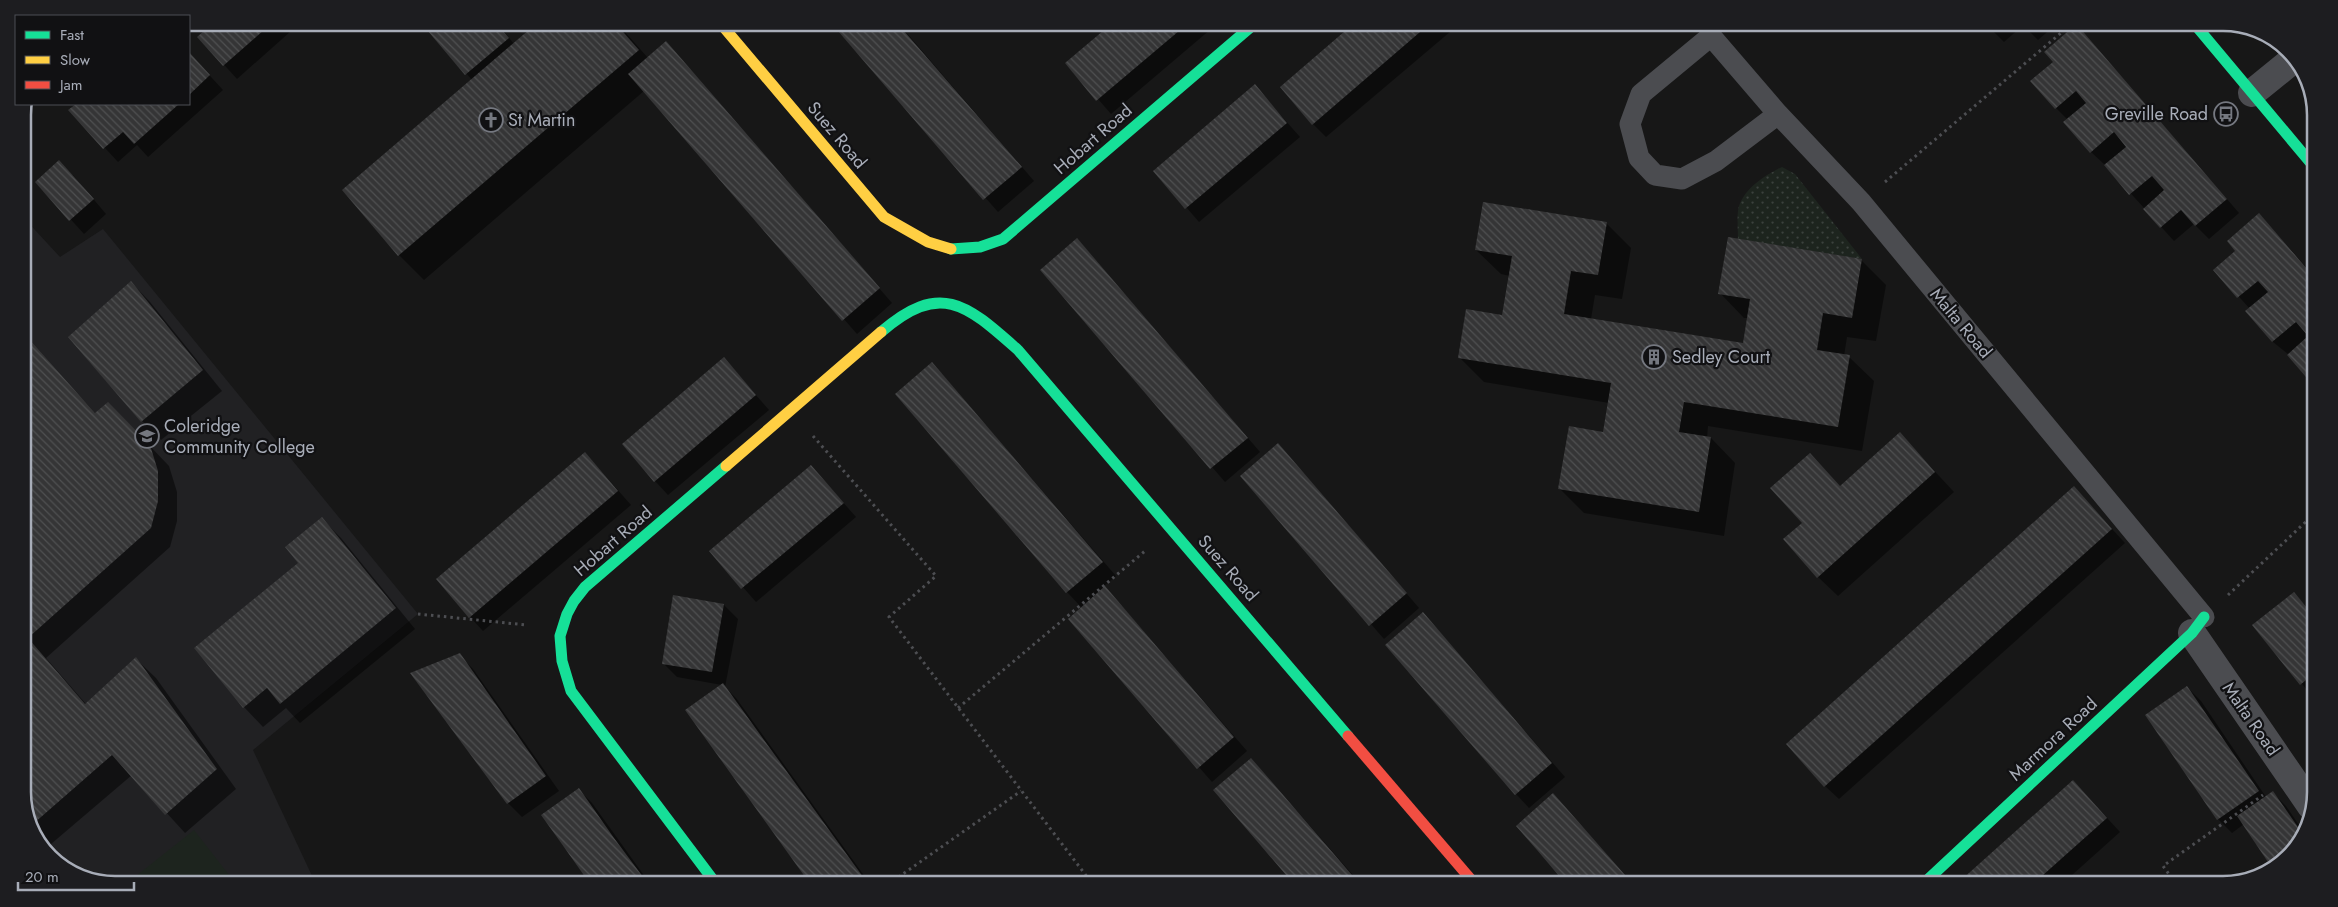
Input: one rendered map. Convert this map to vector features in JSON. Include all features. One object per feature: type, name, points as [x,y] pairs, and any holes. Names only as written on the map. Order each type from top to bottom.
[{"type":"street","name":"Suez Road","points":[[727,31],[884,217],[915,237],[943,248]]},
{"type":"street","name":"Hobart Road","points":[[943,248],[976,249],[1003,239],[1246,31]]},
{"type":"street","points":[[2199,31],[2307,158]]},
{"type":"street","points":[[2252,92],[2288,63]]},
{"type":"street","name":"Suez Road","points":[[936,301],[959,306],[980,316],[1018,350],[1468,876]]},
{"type":"street","name":"Hobart Road","points":[[710,876],[571,691],[561,658],[560,629],[568,607],[585,587],[889,325],[912,311],[936,301]]},
{"type":"street","name":"Malta Road","points":[[2198,625],[2290,776],[2306,799]]},
{"type":"street","name":"Marmora Road","points":[[1931,876],[2198,625]]},
{"type":"lane","name":"Malta Road","points":[[1778,114],[1716,161],[1682,179],[1655,175],[1639,158],[1630,124],[1641,94],[1711,36],[1778,114],[1861,202],[2198,625]]},
{"type":"path","points":[[1861,202],[2063,31]]},
{"type":"path","points":[[790,410],[936,576],[889,617],[1086,876]]},
{"type":"path","points":[[2198,625],[2307,520]]},
{"type":"path","points":[[958,708],[1171,528]]},
{"type":"path","points":[[418,614],[560,629]]},
{"type":"path","points":[[2170,876],[2163,866],[2290,776]]},
{"type":"path","points":[[900,876],[1021,790]]},
{"type":"shaded area","points":[[1782,167],[1795,174],[1862,259],[1738,239],[1738,211],[1744,196],[1761,179]]},
{"type":"shaded area","name":"Coleridge Community College","points":[[31,226],[60,257],[103,229],[418,614],[253,750],[312,876],[105,875],[89,871],[69,862],[49,843],[38,824],[31,797]]},
{"type":"shaded area","points":[[194,830],[230,876],[136,876]]},
{"type":"building","points":[[204,31],[263,31],[223,66],[197,37]]},
{"type":"building","points":[[428,31],[503,31],[509,38],[465,75]]},
{"type":"building","name":"St Martin","points":[[528,31],[622,31],[639,50],[398,256],[342,190]]},
{"type":"building","points":[[838,31],[904,31],[1022,167],[983,200]]},
{"type":"building","points":[[1103,31],[1179,31],[1096,101],[1065,63]]},
{"type":"building","points":[[1345,31],[1421,31],[1312,125],[1280,87]]},
{"type":"building","points":[[2068,31],[2082,31],[2227,199],[2195,226],[2181,210],[2160,228],[2143,209],[2164,190],[2152,176],[2129,195],[2104,165],[2126,147],[2114,132],[2090,153],[2063,122],[2086,103],[2076,91],[2055,109],[2030,81],[2053,62],[2044,52]]},
{"type":"building","points":[[666,41],[880,288],[842,321],[628,74]]},
{"type":"building","points":[[190,53],[210,75],[190,94]]},
{"type":"building","points":[[1255,84],[1287,123],[1185,209],[1153,171]]},
{"type":"building","points":[[75,105],[178,105],[134,144],[123,132],[103,149],[68,110]]},
{"type":"building","points":[[59,160],[94,199],[69,221],[35,182]]},
{"type":"building","name":"Sedley Court","points":[[1483,202],[1607,222],[1598,275],[1571,271],[1564,314],[1743,343],[1750,299],[1718,294],[1728,237],[1862,259],[1852,318],[1823,313],[1817,350],[1850,355],[1838,427],[1684,402],[1679,432],[1711,437],[1699,512],[1558,489],[1569,426],[1603,432],[1611,383],[1458,358],[1466,309],[1502,315],[1512,256],[1475,250]]},
{"type":"building","points":[[2259,213],[2307,269],[2307,335],[2296,322],[2272,342],[2245,311],[2268,292],[2258,281],[2237,298],[2213,270],[2235,251],[2227,241]]},
{"type":"building","points":[[1077,238],[1248,438],[1210,469],[1040,270]]},
{"type":"building","points":[[131,281],[203,370],[141,422],[68,337]]},
{"type":"building","points":[[2307,337],[2307,378],[2287,355]]},
{"type":"building","points":[[31,341],[95,413],[108,402],[150,445],[158,471],[158,501],[151,528],[31,635]]},
{"type":"building","points":[[724,357],[756,395],[654,482],[622,444]]},
{"type":"building","points":[[932,362],[1103,562],[1066,593],[895,394]]},
{"type":"building","points":[[1900,432],[1935,472],[1817,578],[1783,539],[1802,523],[1770,488],[1810,453],[1840,486]]},
{"type":"building","points":[[1278,443],[1407,593],[1369,626],[1240,476]]},
{"type":"building","points":[[585,452],[618,491],[469,618],[436,579]]},
{"type":"building","points":[[811,465],[844,503],[741,589],[709,551]]},
{"type":"building","points":[[2074,486],[2112,529],[1824,787],[1786,744]]},
{"type":"building","points":[[322,517],[396,608],[280,704],[267,688],[243,708],[194,648],[298,563],[285,547]]},
{"type":"building","points":[[1105,586],[1234,737],[1197,769],[1068,619]]},
{"type":"building","points":[[2294,592],[2307,608],[2307,679],[2300,685],[2252,625]]},
{"type":"building","points":[[673,595],[724,604],[712,672],[662,664]]},
{"type":"building","points":[[1423,612],[1552,763],[1515,795],[1385,645]]},
{"type":"building","points":[[31,641],[85,704],[136,657],[217,769],[165,815],[112,755],[37,821],[31,797]]},
{"type":"building","points":[[460,653],[546,776],[507,804],[410,673]]},
{"type":"building","points":[[723,683],[862,876],[804,876],[685,710]]},
{"type":"building","points":[[2187,686],[2259,791],[2217,820],[2145,715]]},
{"type":"building","points":[[1251,758],[1353,876],[1287,876],[1213,790]]},
{"type":"building","points":[[2073,780],[2107,818],[2042,876],[1966,876]]},
{"type":"building","points":[[579,788],[642,876],[584,876],[541,815]]},
{"type":"building","points":[[2273,791],[2298,828],[2282,851],[2268,862],[2237,816]]},
{"type":"building","points":[[1553,793],[1626,876],[1559,876],[1516,826]]},
{"type":"traffic: fast","points":[[951,249],[980,247],[1003,239],[1246,31]]},
{"type":"traffic: fast","points":[[2200,31],[2307,158]]},
{"type":"traffic: fast","points":[[881,332],[902,316],[921,307],[937,303],[953,305],[968,311],[1000,334],[1018,350],[1348,736]]},
{"type":"traffic: fast","points":[[710,876],[571,691],[562,661],[560,636],[567,614],[585,587],[726,466]]},
{"type":"traffic: fast","points":[[1932,876],[2192,633],[2204,617]]},
{"type":"traffic: slow","points":[[727,31],[884,217],[928,242],[951,249]]},
{"type":"traffic: slow","points":[[726,466],[881,332]]},
{"type":"traffic: jam","points":[[1348,736],[1468,876]]},
{"type":"place","name":"Greville Road","points":[[2226,114]]},
{"type":"place","name":"St Martin","points":[[491,120]]},
{"type":"place","name":"Sedley Court","points":[[1654,357]]},
{"type":"place","name":"Coleridge Community College","points":[[147,436]]}]
